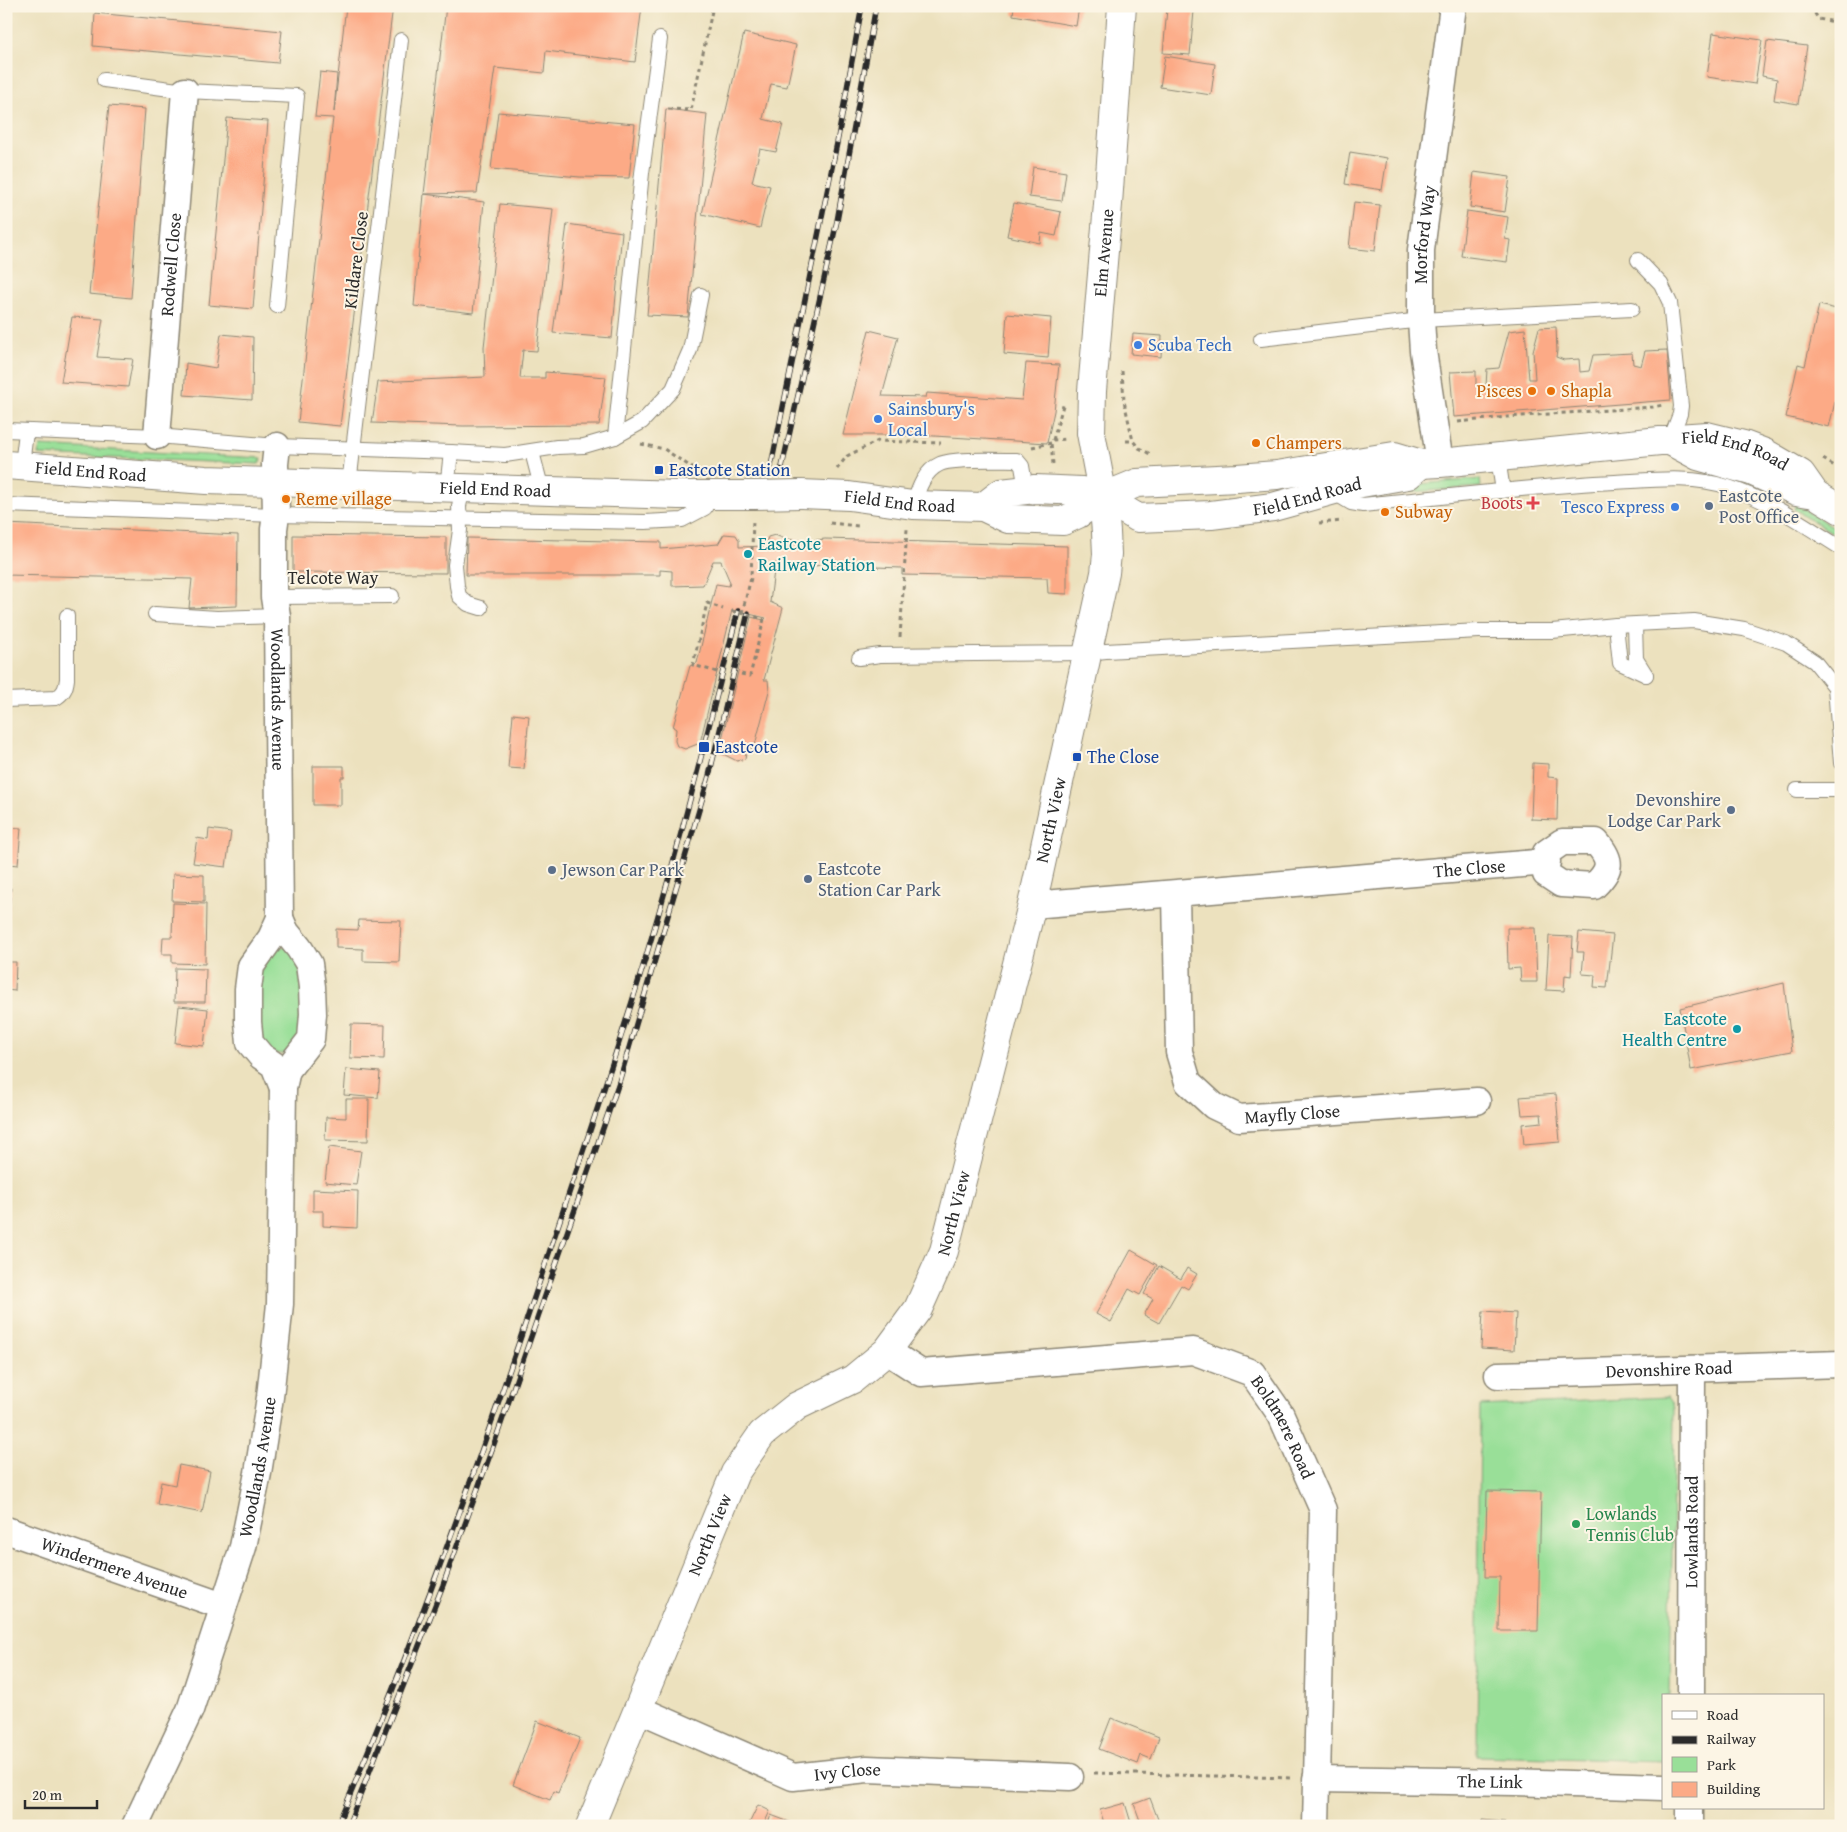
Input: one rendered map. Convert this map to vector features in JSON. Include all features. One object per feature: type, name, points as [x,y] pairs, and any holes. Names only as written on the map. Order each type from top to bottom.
[{"type":"street","name":"Elm Avenue","points":[[1103,497],[1091,440],[1092,391],[1122,6]]},
{"type":"street","name":"Morford Way","points":[[1431,463],[1421,320],[1421,250],[1453,6]]},
{"type":"street","name":"Rodwell Close","points":[[157,436],[185,91]]},
{"type":"street","name":"Field End Road","points":[[984,507],[1008,519],[1064,521],[1103,497],[1137,484],[1277,474],[1394,456],[1431,463],[1498,458],[1707,436],[1744,444],[1765,453],[1802,474],[1832,500]]},
{"type":"street","name":"Field End Road","points":[[1670,441],[1698,456],[1731,464],[1775,494],[1796,491],[1832,500]]},
{"type":"street","name":"Woodlands Avenue","points":[[135,1826],[190,1710],[243,1547],[258,1473],[270,1397],[280,1304],[283,1088],[287,1070],[311,1039],[313,1014],[309,964],[300,948],[286,932],[280,918],[274,529],[277,446]]},
{"type":"street","name":"Field End Road","points":[[14,465],[140,476],[710,496],[753,504],[801,494],[848,496],[910,516],[984,507],[1001,493],[1026,489],[1082,491],[1103,497],[1138,518],[1255,511],[1299,501],[1356,484],[1408,475],[1431,463]]},
{"type":"street","name":"North View","points":[[590,1826],[735,1473],[762,1434],[797,1406],[853,1379],[887,1351],[918,1310],[944,1251],[1032,905],[1105,573],[1106,532],[1103,497]]},
{"type":"street","name":"The Close","points":[[1032,905],[1547,862]]},
{"type":"street","name":"Mayfly Close","points":[[1176,894],[1179,1052],[1188,1082],[1214,1106],[1239,1118],[1477,1101]]},
{"type":"street","name":"Woodlands Avenue","points":[[280,918],[271,938],[251,966],[248,989],[248,1022],[250,1043],[260,1056],[274,1065],[283,1088]]},
{"type":"street","name":"Boldmere Road","points":[[887,1351],[921,1373],[1193,1351],[1252,1373],[1281,1415],[1322,1510],[1316,1826]]},
{"type":"street","name":"Devonshire Road","points":[[1498,1375],[1841,1364]]},
{"type":"street","name":"Lowlands Road","points":[[1691,1694],[1692,1370]]},
{"type":"street","name":"Windermere Avenue","points":[[6,1530],[223,1606]]},
{"type":"street","name":"Ivy Close","points":[[638,1709],[794,1777],[867,1769],[1070,1777]]},
{"type":"street","name":"The Link","points":[[1316,1779],[1514,1782],[1662,1787]]},
{"type":"street","points":[[1690,1810],[1690,1826]]},
{"type":"lane","points":[[615,437],[642,173],[660,39]]},
{"type":"lane","name":"Kildare Close","points":[[349,484],[401,40]]},
{"type":"lane","points":[[104,80],[185,91],[297,96],[277,306]]},
{"type":"lane","points":[[1638,260],[1661,284],[1670,303],[1681,406],[1670,441]]},
{"type":"lane","points":[[6,430],[157,436],[277,446],[451,452],[505,456],[557,447],[584,446],[615,437],[642,422],[674,388],[690,350],[701,295]]},
{"type":"lane","points":[[1261,340],[1421,320],[1632,309]]},
{"type":"lane","points":[[14,465],[26,432]]},
{"type":"lane","points":[[451,452],[455,488],[460,506],[456,565],[459,596],[468,604],[481,608]]},
{"type":"lane","points":[[532,452],[542,490]]},
{"type":"lane","points":[[1498,458],[1503,491]]},
{"type":"lane","points":[[910,516],[919,484],[939,464],[952,461],[1017,460],[1022,466],[1026,489]]},
{"type":"lane","points":[[1331,491],[1351,503],[1363,505],[1588,483],[1670,479],[1716,484],[1775,494],[1841,548]]},
{"type":"lane","points":[[6,505],[276,515],[645,522],[682,520],[705,508],[710,496]]},
{"type":"lane","name":"Telcote Way","points":[[155,614],[217,618],[276,606],[392,596]]},
{"type":"lane","points":[[6,700],[56,698],[62,694],[66,686],[67,616]]},
{"type":"lane","points":[[858,658],[880,655],[1087,654],[1106,651],[1312,641],[1395,634],[1552,631],[1694,621],[1744,629],[1786,643],[1815,662],[1835,687],[1841,763]]},
{"type":"lane","points":[[1616,625],[1620,663],[1646,675],[1636,660],[1635,625]]},
{"type":"lane","points":[[1797,790],[1841,790]]},
{"type":"path","points":[[666,109],[691,110],[713,6]]},
{"type":"path","points":[[1811,6],[1818,19],[1841,23]]},
{"type":"path","points":[[1053,465],[1051,443],[1053,440],[1070,439]]},
{"type":"path","points":[[1126,441],[1133,441],[1139,448],[1157,456]]},
{"type":"path","points":[[742,613],[751,578],[753,504]]},
{"type":"path","points":[[898,655],[910,516]]},
{"type":"path","points":[[1310,524],[1348,520]]},
{"type":"path","points":[[717,672],[693,665],[707,603],[722,609]]},
{"type":"path","points":[[732,611],[764,619],[750,676],[741,674]]},
{"type":"path","points":[[1070,1777],[1094,1773],[1316,1779]]},
{"type":"green space","points":[[40,446],[262,458],[259,464],[38,455]]},
{"type":"green space","points":[[1480,479],[1481,487],[1358,496],[1357,489]]},
{"type":"green space","points":[[1795,504],[1841,531],[1841,538],[1794,509]]},
{"type":"green space","points":[[275,947],[287,947],[299,958],[304,1038],[284,1054],[270,1053],[257,1042],[258,974]]},
{"type":"green space","name":"Lowlands Tennis Club","points":[[1668,1397],[1673,1404],[1670,1694],[1662,1694],[1662,1761],[1477,1756],[1480,1406]]},
{"type":"building","points":[[346,6],[393,6],[340,426],[298,422],[333,118],[315,117],[320,72],[337,74],[334,112]]},
{"type":"building","points":[[446,6],[642,6],[635,62],[546,51],[544,73],[495,68],[477,193],[424,194]]},
{"type":"building","points":[[1014,6],[1077,6],[1079,7],[1076,26],[1013,15]]},
{"type":"building","points":[[1167,9],[1194,11],[1190,55],[1163,53]]},
{"type":"building","points":[[95,13],[282,31],[278,63],[93,46]]},
{"type":"building","points":[[744,33],[796,45],[787,87],[771,84],[763,119],[783,124],[776,152],[760,149],[752,182],[770,186],[760,228],[702,214]]},
{"type":"building","points":[[1713,33],[1762,40],[1755,84],[1707,77]]},
{"type":"building","points":[[1767,41],[1807,46],[1798,104],[1774,100],[1777,79],[1762,76]]},
{"type":"building","points":[[1165,56],[1215,64],[1211,95],[1160,87]]},
{"type":"building","points":[[109,106],[145,109],[131,298],[89,294]]},
{"type":"building","points":[[666,109],[707,114],[688,317],[647,315]]},
{"type":"building","points":[[498,112],[635,124],[629,178],[580,177],[491,169]]},
{"type":"building","points":[[227,118],[268,121],[253,309],[209,305]]},
{"type":"building","points":[[1350,152],[1387,158],[1382,190],[1345,184]]},
{"type":"building","points":[[1033,167],[1066,172],[1062,201],[1029,197]]},
{"type":"building","points":[[1474,172],[1510,177],[1505,212],[1470,207]]},
{"type":"building","points":[[424,194],[484,202],[473,313],[414,306]]},
{"type":"building","points":[[1354,202],[1380,205],[1375,251],[1349,248]]},
{"type":"building","points":[[1014,203],[1061,212],[1056,236],[1041,233],[1040,243],[1007,236]]},
{"type":"building","points":[[500,204],[553,209],[537,351],[523,350],[520,378],[545,378],[545,372],[606,377],[599,425],[463,426],[372,423],[378,382],[485,377],[484,347]]},
{"type":"building","points":[[1467,211],[1508,217],[1505,239],[1510,240],[1507,262],[1461,256]]},
{"type":"building","points":[[567,224],[622,232],[612,338],[553,333]]},
{"type":"building","points":[[1819,305],[1841,310],[1841,377],[1829,427],[1786,417],[1798,364],[1805,366]]},
{"type":"building","points":[[1007,314],[1051,318],[1048,358],[1004,354]]},
{"type":"building","points":[[72,317],[103,319],[97,357],[133,359],[128,387],[61,382]]},
{"type":"building","points":[[1556,327],[1556,357],[1564,360],[1579,359],[1580,372],[1589,371],[1593,355],[1632,353],[1633,364],[1641,366],[1645,351],[1667,350],[1671,400],[1454,417],[1450,372],[1476,371],[1476,387],[1486,386],[1487,369],[1499,368],[1509,331],[1525,329],[1529,379],[1535,379],[1533,351],[1539,328]]},
{"type":"building","points":[[869,330],[898,337],[882,396],[926,397],[927,393],[1022,400],[1026,363],[1059,365],[1054,411],[1047,443],[918,435],[843,435]]},
{"type":"building","points":[[221,334],[253,337],[252,400],[184,395],[186,363],[216,368]]},
{"type":"building","points":[[1133,334],[1162,336],[1161,357],[1131,354]]},
{"type":"building","points":[[6,524],[238,535],[237,606],[189,608],[192,579],[6,575]]},
{"type":"building","points":[[724,534],[736,535],[739,540],[739,547],[765,546],[768,537],[775,535],[785,539],[807,541],[825,539],[1067,546],[1067,594],[1048,593],[1047,578],[902,575],[902,568],[823,565],[805,567],[775,563],[770,602],[783,608],[764,680],[768,680],[769,691],[754,749],[747,747],[745,759],[737,761],[719,752],[751,617],[764,620],[766,618],[732,610],[700,743],[685,749],[677,746],[675,741],[676,729],[673,727],[690,666],[697,663],[716,584],[729,586],[730,582],[721,561],[713,561],[703,585],[672,586],[672,571],[660,570],[660,575],[466,575],[467,538],[661,542],[661,549],[718,544]]},
{"type":"building","points":[[293,535],[446,537],[446,573],[293,572]]},
{"type":"building","points":[[513,714],[529,716],[524,769],[508,768]]},
{"type":"building","points":[[1533,763],[1548,764],[1548,777],[1558,778],[1557,820],[1531,819]]},
{"type":"building","points":[[313,766],[344,766],[344,777],[341,777],[341,805],[313,805]]},
{"type":"building","points":[[6,827],[21,828],[18,865],[9,864],[8,881],[6,881]]},
{"type":"building","points":[[209,829],[231,832],[226,867],[193,863],[197,838],[208,840]]},
{"type":"building","points":[[173,874],[204,875],[204,902],[172,901]]},
{"type":"building","points":[[6,888],[11,888],[8,921],[6,921]]},
{"type":"building","points":[[173,903],[206,904],[205,964],[172,963],[172,954],[162,954],[163,937],[172,937]]},
{"type":"building","points":[[359,920],[401,921],[399,962],[363,961],[363,949],[336,948],[336,929],[358,930]]},
{"type":"building","points":[[1507,928],[1535,928],[1537,982],[1521,982],[1520,968],[1508,969]]},
{"type":"building","points":[[1579,932],[1613,935],[1607,988],[1594,987],[1595,975],[1582,974],[1584,952],[1577,952]]},
{"type":"building","points":[[1549,936],[1573,937],[1571,976],[1565,975],[1564,991],[1546,990]]},
{"type":"building","points":[[6,962],[16,962],[15,991],[6,990]]},
{"type":"building","points":[[175,968],[206,969],[205,1002],[174,1002]]},
{"type":"building","name":"Eastcote Health Centre","points":[[1784,983],[1792,1051],[1691,1070],[1680,1008]]},
{"type":"building","points":[[179,1006],[208,1009],[204,1046],[175,1043]]},
{"type":"building","points":[[351,1024],[385,1025],[384,1059],[350,1058]]},
{"type":"building","points":[[346,1069],[380,1072],[378,1098],[344,1095]]},
{"type":"building","points":[[1556,1094],[1560,1142],[1524,1145],[1522,1124],[1542,1122],[1541,1114],[1522,1115],[1520,1097]]},
{"type":"building","points":[[346,1099],[369,1099],[368,1141],[325,1140],[326,1117],[346,1118]]},
{"type":"building","points":[[329,1147],[361,1151],[356,1185],[325,1182]]},
{"type":"building","points":[[313,1189],[358,1191],[357,1228],[323,1226],[323,1211],[313,1211]]},
{"type":"building","points":[[1131,1250],[1157,1265],[1140,1295],[1129,1289],[1111,1322],[1096,1314]]},
{"type":"building","points":[[1159,1266],[1181,1279],[1187,1268],[1197,1274],[1188,1289],[1181,1285],[1159,1323],[1144,1315],[1153,1299],[1144,1294]]},
{"type":"building","points":[[1483,1311],[1516,1313],[1514,1350],[1481,1348]]},
{"type":"building","points":[[179,1465],[210,1471],[202,1513],[157,1504],[161,1482],[175,1485]]},
{"type":"building","points":[[1487,1491],[1541,1492],[1538,1631],[1499,1631],[1500,1577],[1485,1577]]},
{"type":"building","points":[[1111,1718],[1159,1737],[1151,1759],[1141,1755],[1138,1764],[1099,1749]]},
{"type":"building","points":[[537,1721],[580,1738],[558,1793],[554,1791],[550,1800],[513,1785]]},
{"type":"building","points":[[1150,1798],[1159,1822],[1149,1826],[1142,1826],[1134,1804]]},
{"type":"building","points":[[1125,1803],[1132,1826],[1105,1826],[1100,1810]]},
{"type":"building","points":[[758,1805],[770,1811],[763,1826],[748,1826]]},
{"type":"building","points":[[771,1815],[800,1826],[767,1826]]},
{"type":"building","points":[[1482,1820],[1505,1822],[1504,1826],[1482,1826]]},
{"type":"railway","points":[[771,466],[837,143],[862,6]]},
{"type":"railway","points":[[782,467],[837,221],[876,6]]},
{"type":"railway","points":[[337,1826],[395,1684],[449,1541],[500,1398],[612,1066],[636,991],[671,868],[738,611]]},
{"type":"railway","points":[[348,1826],[443,1585],[495,1441],[619,1082],[709,776],[748,613]]},
{"type":"place","name":"Scuba Tech","points":[[1138,345]]},
{"type":"place","name":"Pisces","points":[[1532,391]]},
{"type":"place","name":"Shapla","points":[[1551,391]]},
{"type":"place","name":"Sainsbury's Local","points":[[878,419]]},
{"type":"place","name":"Champers","points":[[1256,443]]},
{"type":"place","name":"Eastcote Station","points":[[659,470]]},
{"type":"place","name":"Reme village","points":[[286,499]]},
{"type":"place","name":"Boots","points":[[1533,503]]},
{"type":"place","name":"Eastcote Post Office","points":[[1709,506]]},
{"type":"place","name":"Tesco Express","points":[[1675,507]]},
{"type":"place","name":"Subway","points":[[1385,512]]},
{"type":"place","name":"Eastcote Railway Station","points":[[748,554]]},
{"type":"place","name":"Eastcote","points":[[704,747]]},
{"type":"place","name":"The Close","points":[[1077,757]]},
{"type":"place","name":"Devonshire Lodge Car Park","points":[[1731,810]]},
{"type":"place","name":"Jewson Car Park","points":[[552,870]]},
{"type":"place","name":"Eastcote Station Car Park","points":[[808,879]]},
{"type":"place","name":"Eastcote Health Centre","points":[[1737,1029]]},
{"type":"place","name":"Lowlands Tennis Club","points":[[1576,1524]]}]
